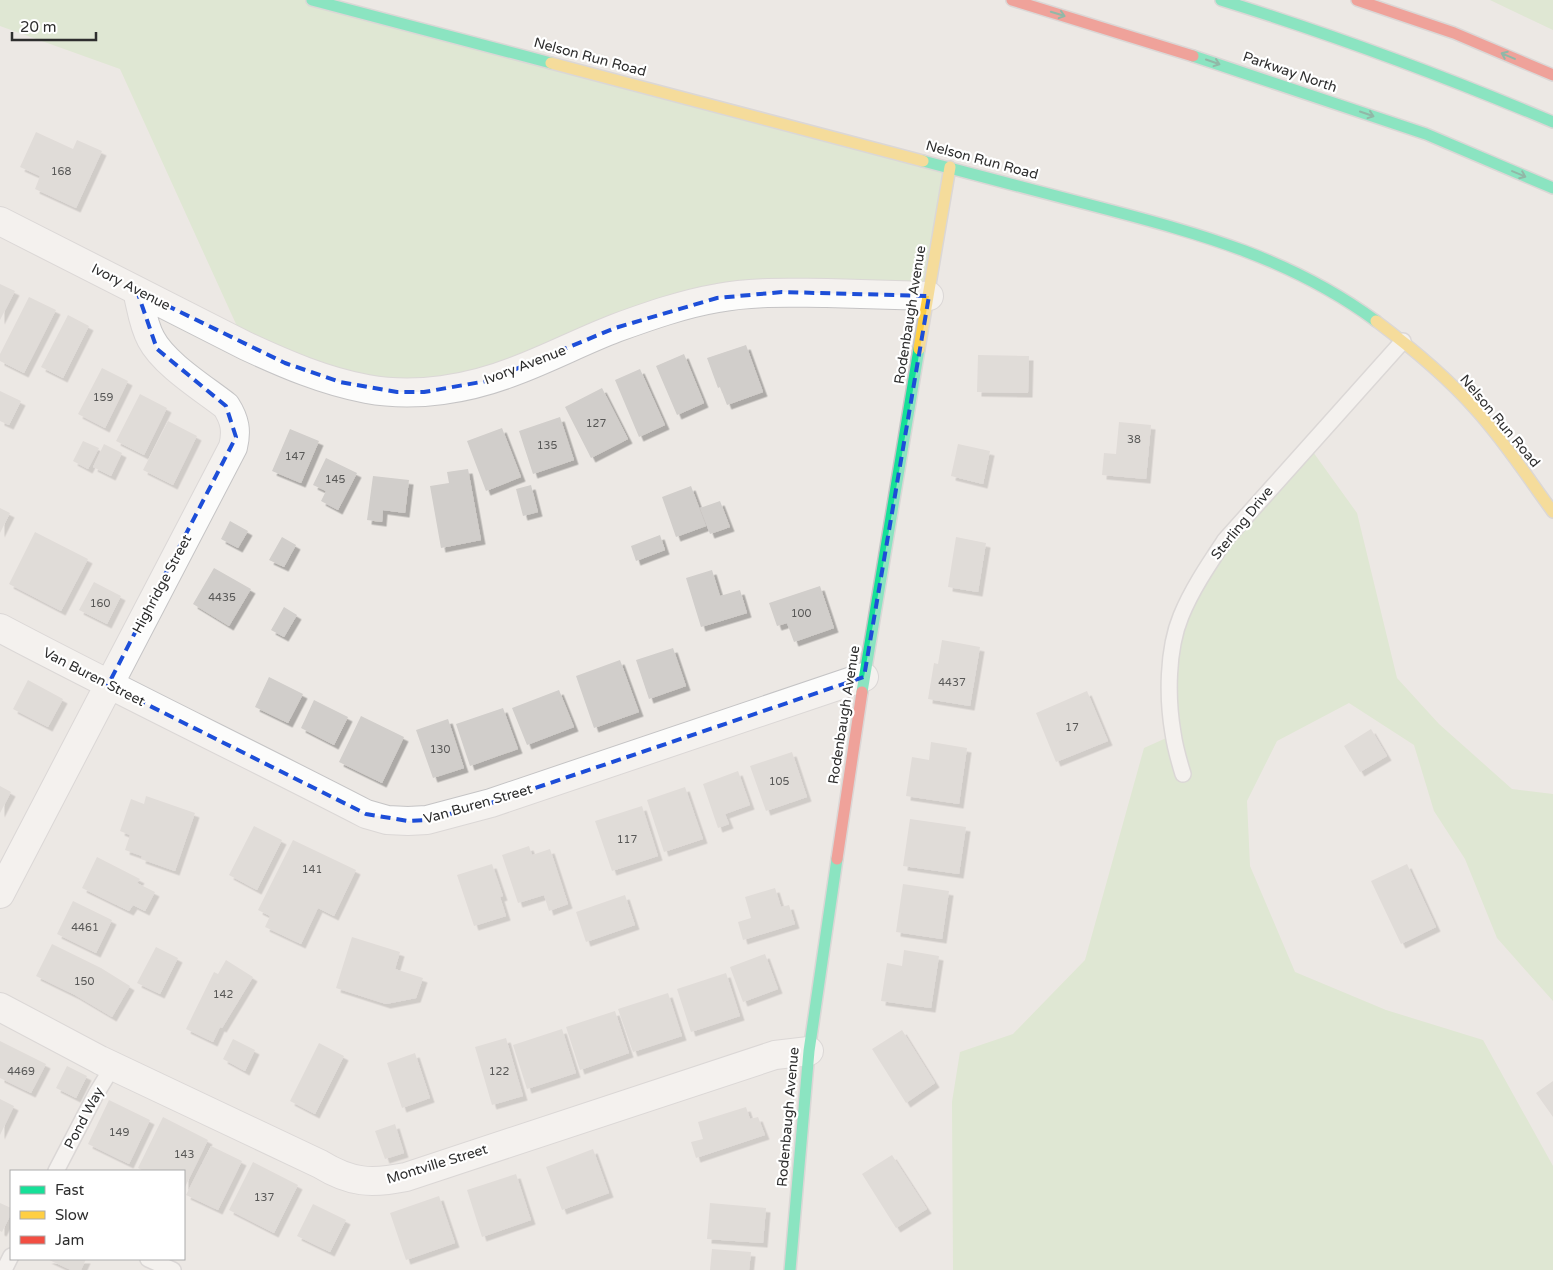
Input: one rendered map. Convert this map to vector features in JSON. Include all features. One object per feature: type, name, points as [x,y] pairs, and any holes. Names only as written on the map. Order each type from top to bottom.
[{"type":"main road","name":"Nelson Run Road","points":[[312,0],[1182,229],[1254,254],[1300,274],[1370,316],[1436,369],[1466,399],[1492,430],[1553,512]]},
{"type":"main road","name":"Parkway North","points":[[1012,0],[1152,42],[1426,134],[1553,188]]},
{"type":"main road","points":[[1221,0],[1387,56],[1500,99],[1553,122]]},
{"type":"main road","points":[[1357,0],[1454,33],[1553,75]]},
{"type":"main road","name":"Rodenbaugh Avenue","points":[[790,1270],[809,1051],[864,677],[950,167]]},
{"type":"street","name":"Ivory Avenue","points":[[0,222],[246,346],[285,363],[340,382],[368,389],[397,392],[424,392],[487,381],[516,371],[616,328],[683,306],[717,298],[782,292],[929,296]]},
{"type":"street","name":"Highridge Street","points":[[0,894],[221,472],[236,437],[232,416],[226,406],[166,359],[157,349],[145,324],[137,290]]},
{"type":"street","name":"Van Buren Street","points":[[0,628],[108,685],[247,752],[366,814],[387,820],[427,820],[491,803],[864,677]]},
{"type":"street","name":"Montville Street","points":[[0,1007],[113,1066],[320,1164],[339,1175],[362,1180],[381,1181],[415,1174],[775,1055],[809,1051]]},
{"type":"lane","name":"Sterling Drive","points":[[1183,774],[1173,735],[1169,705],[1172,649],[1181,617],[1202,574],[1224,540],[1403,341]]},
{"type":"lane","name":"Pond Way","points":[[57,1170],[96,1094],[113,1066]]},
{"type":"lane","points":[[4,1270],[10,1258]]},
{"type":"lane","points":[[150,1260],[173,1270]]},
{"type":"highlighted area","points":[[137,291],[285,363],[340,382],[397,392],[424,392],[487,381],[615,328],[717,298],[782,292],[929,296],[864,677],[491,803],[427,820],[408,821],[366,814],[108,685],[236,437],[226,406],[157,349]]},
{"type":"green space","points":[[0,0],[312,0],[950,167],[929,296],[782,292],[424,392],[246,346],[120,69],[0,26]]},
{"type":"green space","points":[[1490,0],[1553,0],[1553,30]]},
{"type":"green space","points":[[1308,445],[1357,513],[1397,678],[1439,724],[1512,789],[1553,794],[1553,1001],[1497,938],[1465,859],[1434,811],[1414,745],[1349,703],[1277,741],[1247,801],[1250,866],[1295,972],[1386,1010],[1483,1040],[1553,1166],[1553,1270],[953,1270],[952,1102],[960,1052],[1013,1034],[1085,960],[1144,748],[1173,735],[1172,649],[1202,574]]},
{"type":"building","points":[[36,132],[73,149],[77,140],[102,151],[76,208],[35,189],[40,176],[20,167]]},
{"type":"building","points":[[0,284],[15,291],[0,320]]},
{"type":"building","points":[[29,297],[56,310],[24,373],[0,361],[0,354]]},
{"type":"building","points":[[68,315],[89,326],[63,378],[41,367]]},
{"type":"building","points":[[746,345],[763,392],[727,405],[720,387],[718,388],[707,358]]},
{"type":"building","points":[[684,354],[704,403],[677,415],[656,366]]},
{"type":"building","points":[[978,355],[1029,356],[1028,393],[977,392]]},
{"type":"building","points":[[102,368],[128,381],[105,428],[78,414]]},
{"type":"building","points":[[640,369],[665,425],[639,437],[615,380]]},
{"type":"building","points":[[602,388],[628,439],[591,458],[565,407]]},
{"type":"building","points":[[0,391],[21,401],[9,425],[0,421]]},
{"type":"building","points":[[140,394],[167,408],[144,455],[116,441]]},
{"type":"building","points":[[560,417],[574,460],[533,474],[519,431]]},
{"type":"building","points":[[168,421],[197,436],[173,485],[143,470]]},
{"type":"building","points":[[1119,422],[1151,425],[1146,479],[1102,475],[1104,453],[1116,454]]},
{"type":"building","points":[[502,428],[521,477],[486,491],[467,441]]},
{"type":"building","points":[[290,429],[319,441],[301,483],[272,471]]},
{"type":"building","points":[[83,441],[99,448],[88,469],[73,461]]},
{"type":"building","points":[[104,444],[122,453],[111,476],[93,467]]},
{"type":"building","points":[[958,444],[990,451],[983,484],[951,476]]},
{"type":"building","points":[[326,458],[357,473],[338,510],[321,501],[326,491],[313,485]]},
{"type":"building","points":[[468,469],[481,540],[441,548],[430,486],[449,483],[447,472]]},
{"type":"building","points":[[373,476],[409,480],[405,513],[383,510],[382,522],[367,520]]},
{"type":"building","points":[[531,485],[538,512],[523,516],[516,489]]},
{"type":"building","points":[[691,486],[706,526],[676,537],[662,497]]},
{"type":"building","points":[[720,501],[730,527],[710,534],[700,508]]},
{"type":"building","points":[[0,508],[10,513],[0,533]]},
{"type":"building","points":[[230,521],[248,531],[238,548],[221,539]]},
{"type":"building","points":[[35,532],[88,559],[61,611],[9,584]]},
{"type":"building","points":[[660,535],[665,550],[636,561],[631,546]]},
{"type":"building","points":[[282,537],[296,545],[284,567],[269,560]]},
{"type":"building","points":[[956,537],[986,543],[978,592],[948,587]]},
{"type":"building","points":[[214,568],[251,589],[229,626],[193,604]]},
{"type":"building","points":[[712,570],[720,596],[740,590],[747,613],[701,627],[686,578]]},
{"type":"building","points":[[94,582],[121,596],[107,624],[79,610]]},
{"type":"building","points":[[820,586],[834,628],[794,642],[787,623],[777,626],[769,603]]},
{"type":"building","points":[[284,607],[297,615],[284,637],[271,630]]},
{"type":"building","points":[[942,640],[980,647],[970,706],[928,699],[934,663],[938,664]]},
{"type":"building","points":[[673,648],[686,686],[649,699],[636,660]]},
{"type":"building","points":[[620,660],[639,712],[594,728],[576,676]]},
{"type":"building","points":[[269,677],[303,694],[288,723],[255,707]]},
{"type":"building","points":[[28,680],[63,699],[48,727],[13,709]]},
{"type":"building","points":[[559,690],[574,727],[527,745],[512,708]]},
{"type":"building","points":[[1087,691],[1108,741],[1056,762],[1036,713]]},
{"type":"building","points":[[314,700],[348,717],[334,745],[301,728]]},
{"type":"building","points":[[503,708],[518,749],[470,766],[456,724]]},
{"type":"building","points":[[361,716],[404,737],[382,783],[339,762]]},
{"type":"building","points":[[448,719],[464,768],[433,778],[416,730]]},
{"type":"building","points":[[1371,729],[1387,756],[1360,772],[1344,746]]},
{"type":"building","points":[[931,742],[967,748],[959,804],[906,796],[912,757],[929,760]]},
{"type":"building","points":[[792,752],[807,797],[766,811],[750,766]]},
{"type":"building","points":[[738,771],[750,805],[725,814],[729,824],[718,828],[703,784]]},
{"type":"building","points":[[0,786],[11,792],[0,813]]},
{"type":"building","points":[[685,787],[703,839],[664,852],[647,800]]},
{"type":"building","points":[[146,796],[195,813],[175,871],[141,859],[142,856],[125,850],[130,835],[120,831],[131,799],[144,804]]},
{"type":"building","points":[[642,806],[658,856],[612,871],[595,821]]},
{"type":"building","points":[[910,819],[966,827],[959,874],[903,866]]},
{"type":"building","points":[[254,826],[282,840],[257,890],[229,875]]},
{"type":"building","points":[[293,840],[356,870],[334,916],[318,908],[301,944],[265,927],[270,916],[258,910]]},
{"type":"building","points":[[529,846],[532,855],[550,849],[568,904],[549,911],[544,895],[518,903],[502,855]]},
{"type":"building","points":[[97,857],[140,879],[137,883],[155,892],[145,911],[133,905],[129,911],[82,888]]},
{"type":"building","points":[[492,864],[503,896],[500,897],[506,916],[474,926],[457,875]]},
{"type":"building","points":[[1407,864],[1436,927],[1401,944],[1371,881]]},
{"type":"building","points":[[903,884],[949,891],[942,939],[896,932]]},
{"type":"building","points":[[775,888],[781,907],[789,905],[795,924],[743,940],[738,922],[751,918],[745,897]]},
{"type":"building","points":[[625,895],[635,925],[586,942],[576,912]]},
{"type":"building","points":[[73,901],[112,920],[96,953],[57,934]]},
{"type":"building","points":[[352,937],[400,952],[395,969],[423,978],[416,998],[386,1004],[336,988]]},
{"type":"building","points":[[52,944],[101,968],[130,986],[112,1017],[75,995],[36,976]]},
{"type":"building","points":[[156,947],[178,958],[160,994],[137,983]]},
{"type":"building","points":[[904,950],[939,956],[931,1008],[881,1001],[887,963],[902,966]]},
{"type":"building","points":[[765,954],[778,989],[743,1002],[730,967]]},
{"type":"building","points":[[226,960],[253,977],[222,1028],[220,1027],[213,1042],[186,1029],[214,972],[218,974]]},
{"type":"building","points":[[726,973],[740,1016],[691,1032],[677,989]]},
{"type":"building","points":[[668,993],[682,1036],[633,1052],[618,1009]]},
{"type":"building","points":[[615,1011],[629,1053],[580,1070],[566,1027]]},
{"type":"building","points":[[562,1029],[576,1073],[527,1089],[513,1045]]},
{"type":"building","points":[[902,1030],[935,1083],[906,1103],[872,1049]]},
{"type":"building","points":[[506,1038],[523,1096],[492,1105],[475,1047]]},
{"type":"building","points":[[233,1039],[255,1050],[245,1071],[223,1059]]},
{"type":"building","points":[[0,1041],[46,1064],[31,1093],[0,1078]]},
{"type":"building","points":[[319,1043],[344,1056],[315,1114],[290,1101]]},
{"type":"building","points":[[415,1053],[430,1098],[402,1108],[387,1063]]},
{"type":"building","points":[[67,1066],[87,1076],[76,1098],[56,1088]]},
{"type":"building","points":[[1553,1081],[1553,1117],[1536,1093]]},
{"type":"building","points":[[0,1099],[14,1106],[0,1135]]},
{"type":"building","points":[[109,1100],[150,1120],[129,1164],[88,1144]]},
{"type":"building","points":[[746,1107],[750,1119],[758,1117],[765,1135],[696,1158],[691,1142],[703,1139],[698,1122]]},
{"type":"building","points":[[163,1117],[208,1140],[185,1187],[185,1170],[142,1170],[138,1168]]},
{"type":"building","points":[[395,1124],[404,1153],[385,1159],[375,1131]]},
{"type":"building","points":[[211,1146],[242,1161],[218,1210],[186,1195]]},
{"type":"building","points":[[593,1149],[609,1193],[562,1210],[546,1167]]},
{"type":"building","points":[[892,1155],[927,1209],[896,1228],[862,1174]]},
{"type":"building","points":[[253,1162],[298,1185],[274,1233],[229,1210]]},
{"type":"building","points":[[516,1174],[531,1220],[482,1237],[467,1190]]},
{"type":"building","points":[[439,1196],[455,1243],[406,1260],[390,1213]]},
{"type":"building","points":[[0,1203],[10,1208],[10,1216],[2,1232],[0,1231]]},
{"type":"building","points":[[710,1203],[766,1208],[763,1243],[707,1239]]},
{"type":"building","points":[[313,1204],[346,1220],[330,1252],[297,1236]]},
{"type":"building","points":[[712,1249],[751,1252],[749,1270],[710,1270]]},
{"type":"building","points":[[49,1260],[86,1260],[81,1270],[71,1270]]},
{"type":"traffic: fast","points":[[312,0],[551,63]]},
{"type":"traffic: fast","points":[[1221,0],[1389,57],[1553,122]]},
{"type":"traffic: fast","points":[[1193,56],[1426,134],[1553,188]]},
{"type":"traffic: fast","points":[[923,161],[1175,228],[1245,251],[1312,281],[1344,299],[1376,321]]},
{"type":"traffic: fast","points":[[862,692],[919,349]]},
{"type":"traffic: fast","points":[[790,1270],[809,1051],[837,859]]},
{"type":"traffic: slow","points":[[551,63],[923,161]]},
{"type":"traffic: slow","points":[[919,349],[950,167]]},
{"type":"traffic: slow","points":[[1376,321],[1429,363],[1465,398],[1487,422],[1553,512]]},
{"type":"traffic: jam","points":[[1012,0],[1193,56]]},
{"type":"traffic: jam","points":[[1357,0],[1454,33],[1553,75]]},
{"type":"traffic: jam","points":[[837,859],[862,692]]}]
